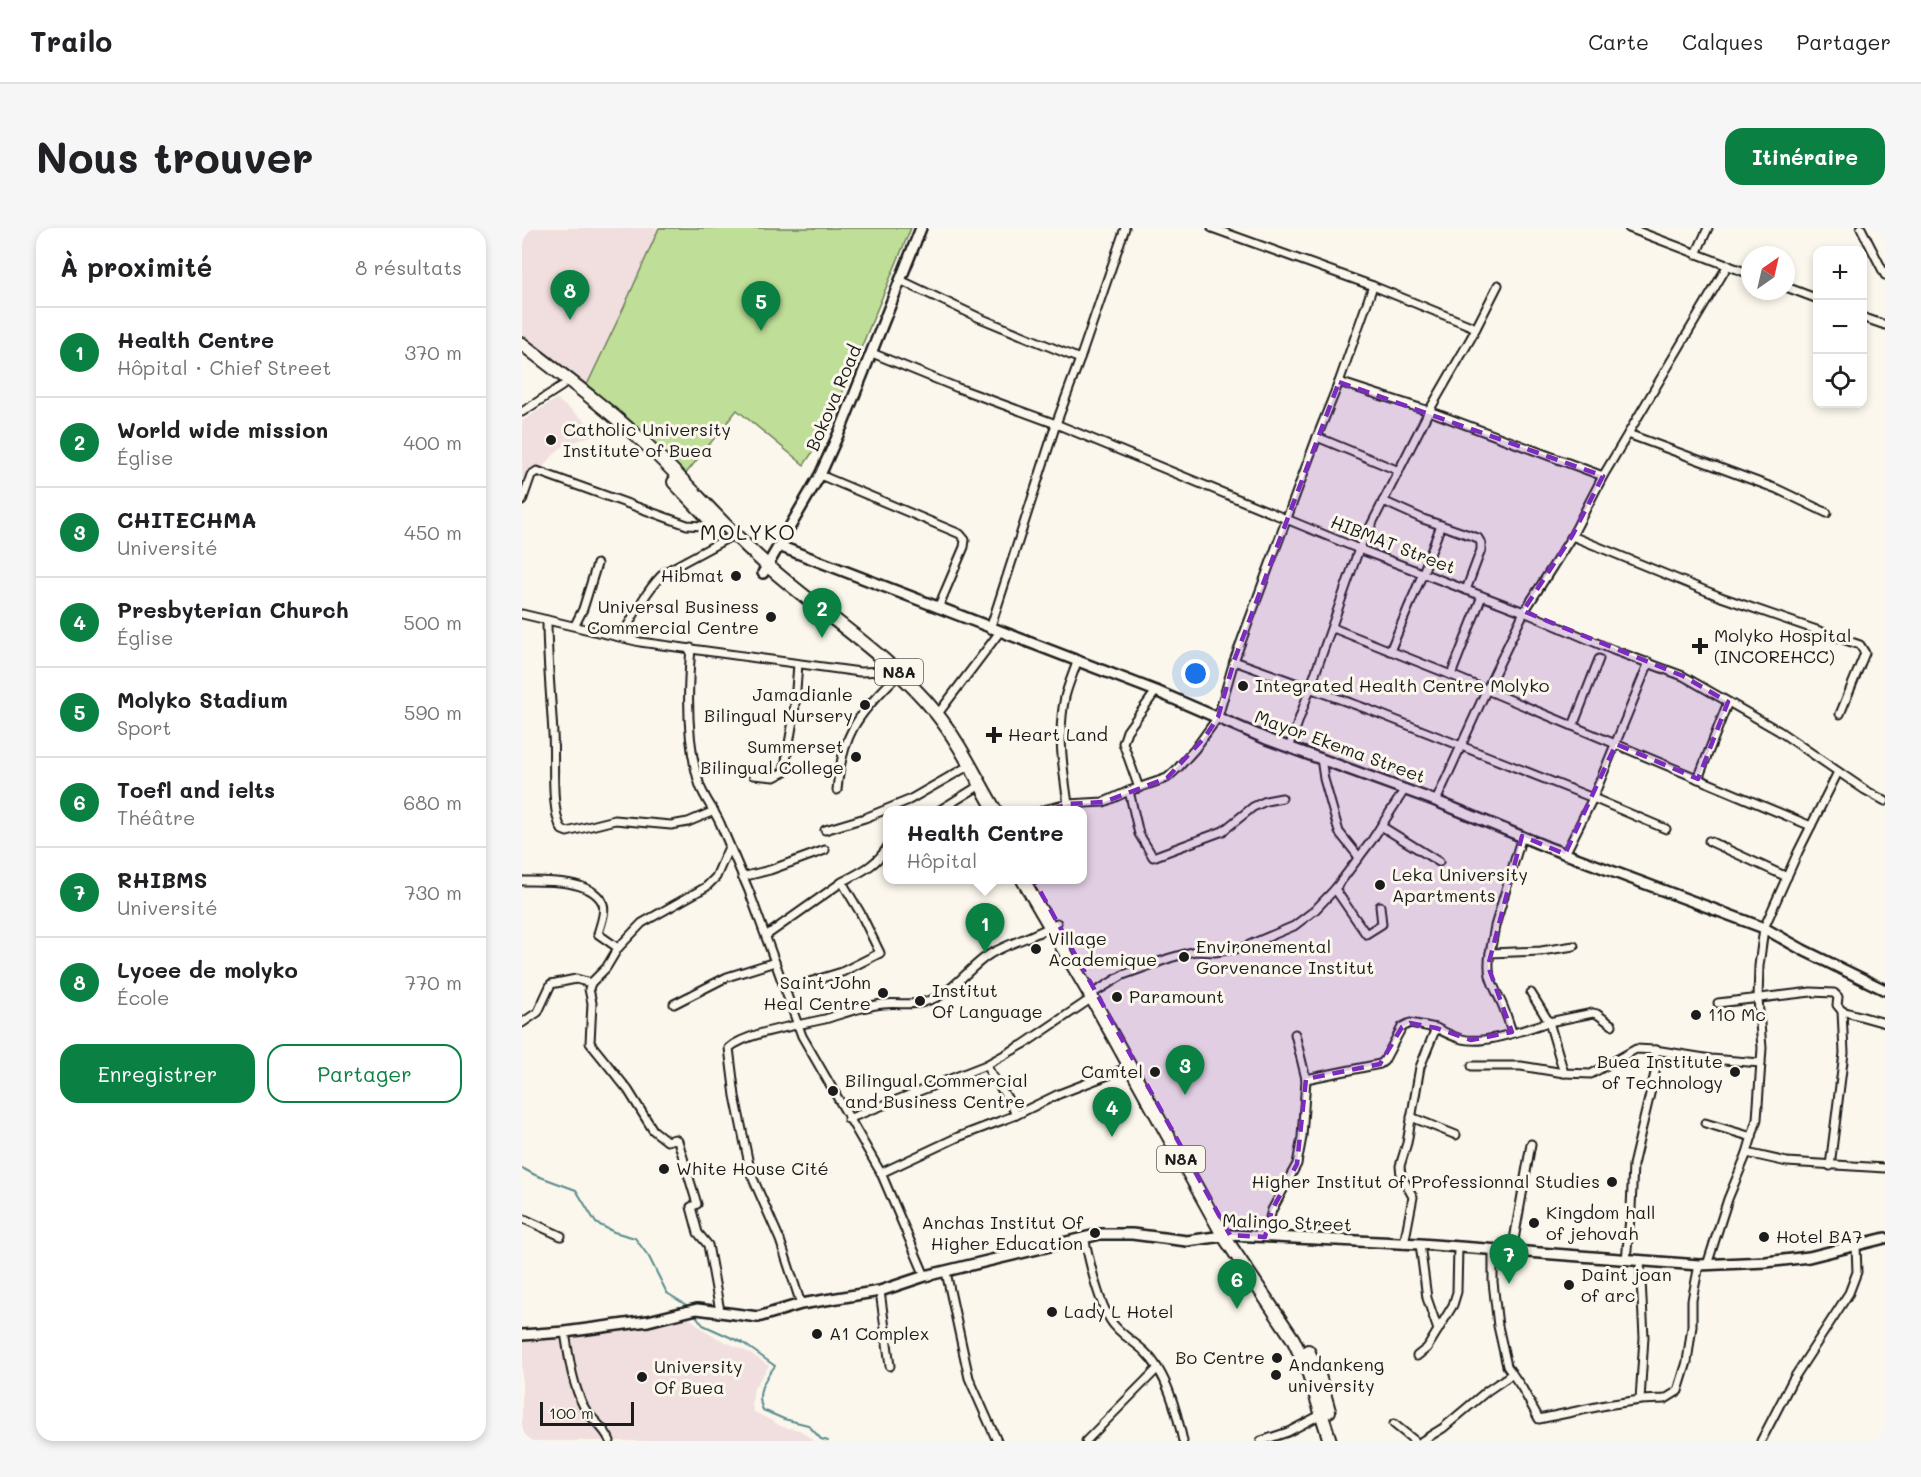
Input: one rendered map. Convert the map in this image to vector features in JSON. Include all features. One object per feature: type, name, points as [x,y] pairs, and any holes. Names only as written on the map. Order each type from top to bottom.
[{"type":"highway","name":"N8A","points":[[522,344],[630,430],[692,488],[765,569],[900,673],[937,714],[993,806]]},
{"type":"highway","name":"N8A","points":[[522,352],[626,435],[728,538],[853,642],[911,695],[963,769],[984,806]]},
{"type":"highway","name":"N8A","points":[[1026,884],[1054,924]]},
{"type":"highway","name":"N8A","points":[[1035,884],[1054,924],[1157,1100],[1227,1235],[1284,1310],[1309,1353],[1318,1372],[1337,1441]]},
{"type":"highway","name":"N8A","points":[[1094,995],[1129,1067],[1227,1235],[1293,1339],[1308,1371],[1330,1441]]},
{"type":"street","name":"Bokova Road","points":[[765,569],[820,475],[872,353],[921,228]]},
{"type":"street","points":[[990,629],[1056,423],[1125,228]]},
{"type":"street","points":[[1212,228],[1373,286],[1476,328]]},
{"type":"street","points":[[1629,228],[1741,271]]},
{"type":"street","points":[[1696,254],[1708,228]]},
{"type":"street","points":[[1861,228],[1885,275]]},
{"type":"street","points":[[1436,801],[1524,612],[1572,536],[1603,476],[1728,266]]},
{"type":"street","points":[[900,280],[980,318],[1080,359]]},
{"type":"street","points":[[1289,748],[1359,549],[1429,411],[1498,285]]},
{"type":"street","points":[[1060,806],[1104,802],[1167,778],[1205,737],[1218,717],[1234,661],[1373,286]]},
{"type":"street","points":[[1795,290],[1813,297]]},
{"type":"street","points":[[1867,318],[1885,325]]},
{"type":"street","name":"HIBMAT Street","points":[[872,353],[958,388],[1056,423],[1287,520],[1683,676],[1779,731],[1865,790],[1885,801]]},
{"type":"street","points":[[1339,382],[1429,411],[1603,476]]},
{"type":"street","points":[[522,412],[562,386]]},
{"type":"street","points":[[1628,435],[1777,489],[1827,513]]},
{"type":"street","points":[[1317,437],[1399,471]]},
{"type":"street","points":[[522,501],[531,475],[537,471],[687,525],[718,527]]},
{"type":"street","points":[[820,475],[960,534],[965,540],[964,547],[938,608]]},
{"type":"street","points":[[1383,501],[1478,538],[1481,550],[1466,590]]},
{"type":"street","points":[[1390,651],[1424,573],[1441,525]]},
{"type":"street","points":[[1572,536],[1721,597],[1860,645],[1865,653],[1840,714]]},
{"type":"street","points":[[621,637],[641,602],[665,572],[728,538]]},
{"type":"street","name":"Mayor Ekema Street","points":[[779,546],[999,633],[1156,691],[1289,748],[1405,789],[1564,854],[1764,928],[1885,990]]},
{"type":"street","points":[[575,625],[583,609],[597,564]]},
{"type":"street","points":[[1451,675],[1482,596]]},
{"type":"street","points":[[522,614],[655,644],[890,675]]},
{"type":"street","points":[[547,620],[547,660],[554,735],[555,802],[562,830],[567,832],[615,820],[671,825],[688,822],[714,811]]},
{"type":"street","points":[[1333,628],[1811,826]]},
{"type":"street","points":[[937,714],[999,633]]},
{"type":"street","points":[[691,648],[688,687],[692,748],[700,784],[714,811],[767,935],[797,1024],[815,1062],[881,1173],[924,1276]]},
{"type":"street","points":[[1573,726],[1599,659]]},
{"type":"street","points":[[1234,661],[1462,746],[1666,829]]},
{"type":"street","points":[[1068,804],[1062,760],[1063,713],[1065,697],[1077,662]]},
{"type":"street","points":[[1564,854],[1593,798],[1649,662]]},
{"type":"street","points":[[753,775],[774,777],[784,772],[794,715],[798,664]]},
{"type":"street","points":[[837,790],[844,745],[850,731],[890,675]]},
{"type":"street","points":[[1139,788],[1123,743],[1127,731],[1156,691]]},
{"type":"street","points":[[1698,779],[1728,702]]},
{"type":"street","points":[[1321,758],[1324,779],[1339,832],[1359,857]]},
{"type":"street","points":[[894,806],[963,769]]},
{"type":"street","points":[[1494,1250],[1493,1282],[1498,1326],[1507,1366],[1539,1419],[1640,1400],[1665,1399],[1678,1391],[1687,1362],[1692,1326],[1692,1300],[1728,1199],[1748,1153],[1757,1119],[1762,1048],[1758,999],[1759,959],[1764,928],[1838,772]]},
{"type":"street","points":[[946,806],[974,789]]},
{"type":"street","points":[[848,1119],[986,1065],[1024,1044],[1123,975],[1195,951],[1215,952],[1242,948],[1294,926],[1309,916],[1335,889],[1405,789]]},
{"type":"street","points":[[1129,791],[1139,834],[1153,857],[1223,831],[1253,807],[1266,801],[1282,798]]},
{"type":"street","points":[[825,830],[883,811]]},
{"type":"street","points":[[1381,826],[1439,862]]},
{"type":"street","points":[[1512,1032],[1502,1005],[1491,985],[1488,966],[1495,926],[1522,837]]},
{"type":"street","points":[[1709,841],[1787,877]]},
{"type":"street","points":[[720,1311],[708,1245],[698,1233],[691,1207],[697,1204],[678,1141],[675,1139],[667,1141],[657,1136],[628,1090],[590,1043],[589,989],[591,983],[606,968],[618,948],[642,923],[716,877],[729,847]]},
{"type":"street","points":[[742,877],[770,870],[825,850]]},
{"type":"street","points":[[767,935],[842,882],[874,864],[883,854]]},
{"type":"street","points":[[522,881],[574,884],[594,894],[602,901],[604,909],[598,934],[618,948]]},
{"type":"street","points":[[786,989],[842,972],[880,953],[842,882]]},
{"type":"street","points":[[1335,889],[1366,934],[1382,924],[1380,906]]},
{"type":"street","points":[[801,1304],[780,1240],[751,1174],[728,1052],[732,1046],[797,1024],[885,1003],[922,1003],[932,1000],[950,990],[988,956],[1054,924]]},
{"type":"street","points":[[1490,952],[1541,951],[1574,946]]},
{"type":"street","points":[[674,1004],[727,977],[775,962]]},
{"type":"street","points":[[522,1023],[538,1012],[551,984],[576,979],[591,983]]},
{"type":"street","points":[[1718,1003],[1811,992],[1834,993],[1838,997],[1837,1005],[1842,1011],[1885,1023]]},
{"type":"street","points":[[1530,993],[1550,1022],[1564,1073]]},
{"type":"street","points":[[1830,1166],[1844,1053],[1842,1011]]},
{"type":"street","points":[[1306,1079],[1380,1064],[1384,1061],[1401,1027],[1410,1023],[1471,1040],[1487,1039],[1593,1013],[1612,1025]]},
{"type":"street","points":[[1404,1244],[1413,1197],[1400,1171],[1420,1067],[1436,1029]]},
{"type":"street","points":[[1265,1237],[1272,1210],[1297,1164],[1302,1137],[1306,1079],[1295,1034]]},
{"type":"street","points":[[1472,1066],[1521,1066],[1564,1073],[1591,1074],[1636,1049],[1761,1063]]},
{"type":"street","points":[[1626,1260],[1632,1165],[1654,1072],[1655,1050]]},
{"type":"street","points":[[986,1065],[1011,1103],[1016,1115]]},
{"type":"street","points":[[881,1173],[965,1134],[1129,1067]]},
{"type":"street","points":[[1411,1117],[1456,1135]]},
{"type":"street","points":[[1705,1123],[1752,1137]]},
{"type":"street","points":[[1512,1251],[1531,1144]]},
{"type":"street","points":[[1748,1153],[1787,1162],[1885,1168]]},
{"type":"street","points":[[522,1218],[561,1236]]},
{"type":"street","name":"Malingo Street","points":[[522,1335],[648,1321],[694,1310],[720,1311],[758,1317],[801,1304],[880,1291],[924,1276],[1100,1234],[1124,1233],[1186,1241],[1227,1235],[1420,1244],[1703,1265],[1809,1257],[1885,1238]]},
{"type":"street","points":[[1084,1237],[1103,1305],[1111,1322],[1148,1354],[1176,1411],[1183,1441]]},
{"type":"street","points":[[1420,1244],[1425,1288],[1438,1330]]},
{"type":"street","points":[[1761,1441],[1792,1381],[1851,1290],[1857,1272],[1856,1246]]},
{"type":"street","points":[[1417,1356],[1427,1348],[1453,1305],[1457,1292],[1458,1247]]},
{"type":"street","points":[[1640,1261],[1644,1337],[1640,1400]]},
{"type":"street","points":[[946,1272],[969,1378],[998,1441]]},
{"type":"street","points":[[880,1291],[890,1366]]},
{"type":"street","points":[[565,1332],[573,1377],[584,1407],[591,1418],[603,1428],[610,1441]]},
{"type":"street","points":[[1086,1441],[1157,1369]]},
{"type":"street","points":[[1422,1441],[1443,1428],[1487,1391],[1512,1374]]},
{"type":"street","points":[[1262,1441],[1288,1432],[1322,1414]]},
{"type":"street","points":[[1394,1424],[1415,1441]]},
{"type":"highlighted area","points":[[1339,382],[1603,476],[1572,536],[1523,611],[1683,676],[1728,702],[1698,779],[1616,744],[1565,854],[1522,836],[1488,966],[1512,1032],[1471,1040],[1436,1028],[1410,1023],[1402,1027],[1380,1064],[1306,1079],[1297,1164],[1272,1210],[1265,1237],[1230,1235],[1003,824],[1068,804],[1104,802],[1167,778],[1205,737],[1218,717],[1234,661]]},
{"type":"shaded area","points":[[522,228],[659,228],[586,387],[522,334]]},
{"type":"shaded area","name":"Catholic University Institute of Buea","points":[[556,399],[600,432],[560,448],[540,470],[532,467],[522,490],[522,421]]},
{"type":"shaded area","name":"University Of Buea","points":[[689,1318],[711,1335],[752,1354],[769,1366],[754,1388],[753,1411],[783,1427],[800,1430],[814,1441],[522,1441],[522,1338],[602,1334],[669,1324]]},
{"type":"green space","points":[[659,228],[911,228],[826,432],[804,465],[737,410],[684,476],[586,387]]},
{"type":"waterway","points":[[522,1168],[576,1190],[596,1223],[614,1232],[635,1238],[649,1257],[667,1293],[691,1308]]},
{"type":"waterway","points":[[694,1313],[703,1325],[743,1343],[775,1366],[760,1392],[763,1410],[784,1419],[808,1425],[821,1439],[828,1441]]},
{"type":"place","name":"Lycee de molyko","points":[[570,320]]},
{"type":"place","name":"Molyko Stadium","points":[[761,331]]},
{"type":"place","name":"Catholic University Institute of Buea","points":[[551,440]]},
{"type":"place","name":"Hibmat","points":[[736,576]]},
{"type":"place","name":"Universal Business Commercial Centre","points":[[771,617]]},
{"type":"place","name":"World wide mission","points":[[822,638]]},
{"type":"place","name":"Molyko Hospital (INCOREHCC)","points":[[1700,646]]},
{"type":"place","name":"Integrated Health Centre Molyko","points":[[1243,686]]},
{"type":"place","name":"Jamadianle Bilingual Nursery","points":[[865,705]]},
{"type":"place","name":"Heart Land","points":[[994,735]]},
{"type":"place","name":"Summerset Bilingual College","points":[[856,757]]},
{"type":"place","name":"Leka University Apartments","points":[[1380,885]]},
{"type":"place","name":"Village Academique","points":[[1036,949]]},
{"type":"place","name":"Health Centre","points":[[985,953]]},
{"type":"place","name":"Environemental Gorvenance Institut","points":[[1184,957]]},
{"type":"place","name":"Saint John Heal Centre","points":[[883,993]]},
{"type":"place","name":"Paramount","points":[[1117,997]]},
{"type":"place","name":"Institut Of Language","points":[[920,1001]]},
{"type":"place","name":"110 Mc","points":[[1696,1015]]},
{"type":"place","name":"Camtel","points":[[1155,1072]]},
{"type":"place","name":"Buea Institute of Technology","points":[[1735,1072]]},
{"type":"place","name":"Bilingual Commercial and Business Centre","points":[[833,1091]]},
{"type":"place","name":"CHITECHMA","points":[[1185,1095]]},
{"type":"place","name":"Presbyterian Church","points":[[1112,1137]]},
{"type":"place","name":"White House Cité","points":[[664,1169]]},
{"type":"place","name":"Higher Institut of Professionnal Studies","points":[[1612,1182]]},
{"type":"place","name":"Kingdom hall of jehovah","points":[[1534,1223]]},
{"type":"place","name":"Anchas Institut Of Higher Education","points":[[1095,1233]]},
{"type":"place","name":"Hotel BA7","points":[[1764,1237]]},
{"type":"place","name":"RHIBMS","points":[[1509,1284]]},
{"type":"place","name":"Daint joan of arc","points":[[1569,1285]]},
{"type":"place","name":"Toefl and ielts","points":[[1237,1309]]},
{"type":"place","name":"Lady L Hotel","points":[[1052,1312]]},
{"type":"place","name":"A1 Complex","points":[[817,1334]]},
{"type":"place","name":"Bo Centre","points":[[1277,1358]]},
{"type":"place","name":"Andankeng university","points":[[1276,1375]]},
{"type":"place","name":"University Of Buea","points":[[642,1377]]},
{"type":"district","name":"MOLYKO","points":[[748,533]]}]
